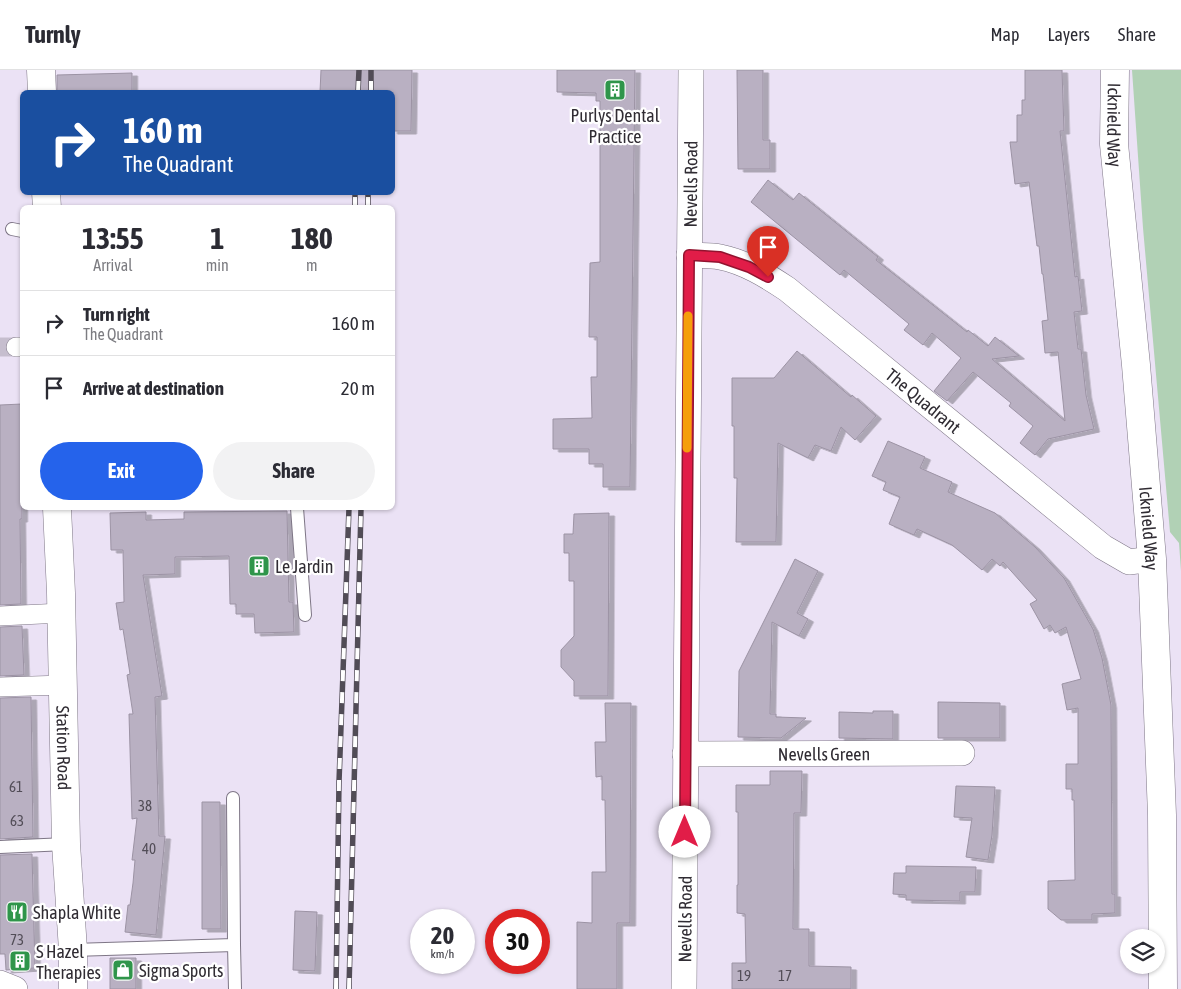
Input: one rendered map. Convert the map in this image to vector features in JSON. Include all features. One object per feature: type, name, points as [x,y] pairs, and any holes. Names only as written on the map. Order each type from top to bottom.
[{"type":"street","points":[[41,70],[42,90]]},
{"type":"street","name":"Nevells Road","points":[[684,989],[691,70]]},
{"type":"street","name":"Icknield Way","points":[[1115,70],[1114,144],[1136,365],[1152,559],[1162,815],[1163,989]]},
{"type":"street","name":"The Quadrant","points":[[689,255],[720,257],[749,267],[787,289],[1104,547],[1130,562],[1152,559]]},
{"type":"street","name":"Station Road","points":[[57,510],[64,684],[66,844],[74,989]]},
{"type":"street","points":[[0,616],[62,613]]},
{"type":"street","points":[[0,687],[64,684]]},
{"type":"street","name":"Nevells Green","points":[[685,754],[962,753]]},
{"type":"street","points":[[0,983],[15,989]]},
{"type":"lane","points":[[297,510],[305,615]]},
{"type":"lane","points":[[233,798],[235,989]]},
{"type":"lane","points":[[0,847],[66,844]]},
{"type":"lane","points":[[73,950],[234,945]]},
{"type":"green space","points":[[1132,70],[1181,70],[1181,571],[1179,543],[1170,532],[1143,228]]},
{"type":"building","points":[[321,70],[412,70],[411,131],[395,131],[395,90],[320,90]]},
{"type":"building","points":[[557,70],[635,70],[630,487],[603,487],[603,464],[589,464],[589,449],[553,449],[553,419],[592,418],[591,377],[597,377],[597,337],[589,337],[590,263],[600,262],[600,101],[596,101],[596,93],[557,92]]},
{"type":"building","points":[[737,70],[763,70],[763,140],[770,140],[770,169],[738,169]]},
{"type":"building","points":[[1025,70],[1062,70],[1064,131],[1060,131],[1075,277],[1078,276],[1082,311],[1074,312],[1078,349],[1081,349],[1086,395],[1094,429],[1048,439],[1035,455],[1020,443],[1033,426],[1009,406],[1011,403],[973,372],[947,401],[934,391],[961,358],[932,333],[923,345],[904,330],[909,324],[844,270],[840,275],[751,202],[768,180],[793,200],[799,193],[878,257],[876,260],[967,332],[968,330],[988,346],[995,337],[1019,356],[992,359],[1065,421],[1058,352],[1045,353],[1042,321],[1048,320],[1029,182],[1015,184],[1010,142],[1017,142],[1017,115],[1022,115],[1022,100],[1025,100]]},
{"type":"building","points":[[132,73],[132,90],[57,90],[57,75]]},
{"type":"building","points":[[797,351],[876,416],[855,440],[841,427],[831,451],[815,445],[808,458],[778,443],[776,542],[736,542],[737,478],[734,478],[732,378],[774,378]]},
{"type":"building","points":[[20,404],[21,604],[0,605],[0,405]]},
{"type":"building","points":[[888,441],[925,457],[920,468],[952,482],[948,492],[995,513],[1035,547],[1064,578],[1093,629],[1102,658],[1111,705],[1112,894],[1115,894],[1115,913],[1092,914],[1092,920],[1061,920],[1048,909],[1048,881],[1075,880],[1074,800],[1072,800],[1072,789],[1066,789],[1066,764],[1078,764],[1078,708],[1067,710],[1062,684],[1081,679],[1066,627],[1055,633],[1050,625],[1044,629],[1030,604],[1037,600],[1003,562],[1000,566],[992,559],[982,570],[952,545],[917,529],[914,535],[889,524],[900,497],[883,490],[886,482],[872,476]]},
{"type":"building","points":[[287,511],[289,602],[293,602],[294,632],[255,633],[254,614],[236,614],[236,604],[230,604],[229,556],[175,557],[175,574],[143,575],[162,696],[155,697],[159,836],[165,836],[156,935],[125,932],[133,883],[135,860],[132,860],[137,818],[132,819],[129,714],[133,714],[127,675],[130,674],[123,629],[120,630],[116,603],[124,602],[123,550],[111,550],[110,513],[146,512],[146,520],[184,519],[184,512]]},
{"type":"building","points":[[609,513],[608,696],[574,696],[574,681],[561,667],[561,650],[574,636],[574,581],[569,581],[569,553],[564,553],[564,534],[573,534],[574,514]]},
{"type":"building","points":[[795,559],[818,571],[797,613],[808,619],[799,636],[772,622],[770,714],[776,714],[776,717],[806,718],[781,738],[738,737],[739,671]]},
{"type":"building","points":[[22,626],[24,675],[0,676],[0,627]]},
{"type":"building","points":[[31,697],[33,837],[0,839],[0,698]]},
{"type":"building","points":[[938,702],[1000,703],[1000,738],[938,738]]},
{"type":"building","points":[[605,703],[631,703],[630,923],[617,923],[617,989],[577,989],[577,922],[592,923],[592,872],[606,872],[605,800],[602,800],[602,776],[596,777],[595,742],[606,742]]},
{"type":"building","points":[[873,711],[893,711],[893,739],[839,738],[839,712],[873,713]]},
{"type":"building","points":[[770,771],[802,771],[801,813],[794,813],[793,929],[809,929],[809,966],[851,967],[851,989],[732,989],[732,963],[746,963],[745,914],[737,913],[738,812],[736,812],[736,785],[770,785]]},
{"type":"building","points":[[956,786],[995,787],[992,835],[988,860],[966,857],[972,818],[954,817]]},
{"type":"building","points":[[202,802],[220,802],[221,929],[202,929]]},
{"type":"building","points":[[32,854],[35,968],[6,970],[5,954],[0,954],[0,855]]},
{"type":"building","points":[[906,866],[976,867],[975,892],[960,892],[960,901],[906,900],[906,895],[893,894],[894,873],[906,873]]},
{"type":"building","points":[[295,911],[317,912],[315,971],[293,970]]},
{"type":"building","name":"Sigma Sports","points":[[110,958],[136,958],[136,989],[110,989]]},
{"type":"tunnel","points":[[0,347],[16,347]]},
{"type":"railway","points":[[358,90],[359,70]]},
{"type":"railway","points":[[371,70],[371,90]]},
{"type":"railway","points":[[355,195],[355,205]]},
{"type":"railway","points":[[368,195],[368,205]]},
{"type":"railway","points":[[336,989],[339,782],[349,510]]},
{"type":"railway","points":[[349,989],[361,510]]},
{"type":"slow traffic","points":[[687,448],[688,316]]},
{"type":"place","name":"Purlys Dental Practice","points":[[615,90]]},
{"type":"place","name":"Le Jardin","points":[[259,566]]},
{"type":"place","name":"Shapla White","points":[[17,912]]},
{"type":"place","name":"S Hazel Therapies","points":[[20,961]]},
{"type":"place","name":"Sigma Sports","points":[[123,970]]},
{"type":"route","points":[[685,832],[689,255],[720,257],[749,267],[768,277]]}]
